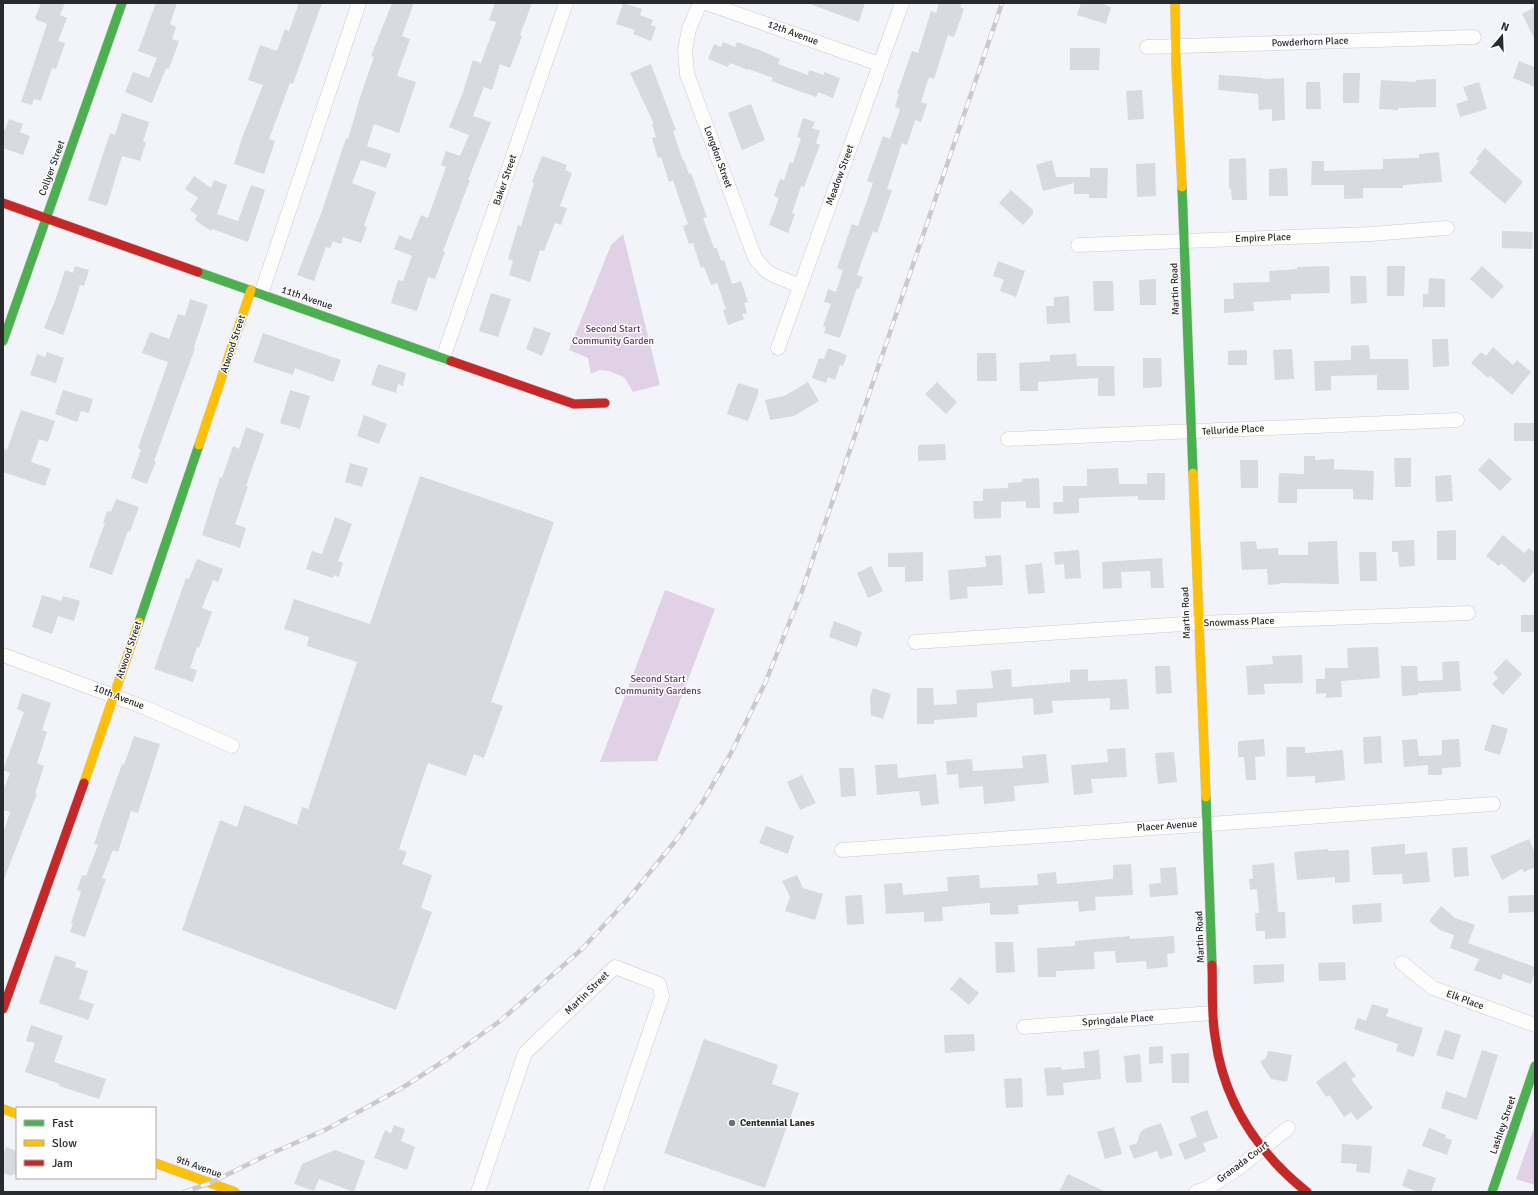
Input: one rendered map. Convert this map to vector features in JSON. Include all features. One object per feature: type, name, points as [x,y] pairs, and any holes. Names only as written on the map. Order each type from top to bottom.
[{"type":"street","name":"Collyer Street","points":[[3,341],[122,3]]},
{"type":"street","name":"Atwood Street","points":[[3,1009],[69,826],[174,520],[359,3]]},
{"type":"street","name":"Baker Street","points":[[443,358],[566,3]]},
{"type":"street","name":"Longdon Street","points":[[700,3],[689,29],[685,50],[687,74],[755,258],[766,271],[800,286]]},
{"type":"street","name":"Meadow Street","points":[[778,348],[902,3]]},
{"type":"street","name":"Martin Road","points":[[1175,3],[1175,46],[1185,241],[1190,432],[1207,824],[1213,1013],[1216,1045],[1227,1086],[1240,1116],[1261,1148],[1291,1181],[1307,1192]]},
{"type":"street","name":"12th Avenue","points":[[715,4],[879,64]]},
{"type":"street","name":"Powderhorn Place","points":[[1147,47],[1474,37]]},
{"type":"street","name":"11th Avenue","points":[[3,203],[574,404],[605,403]]},
{"type":"street","name":"Empire Place","points":[[1078,245],[1371,234],[1447,228]]},
{"type":"street","name":"Telluride Place","points":[[1008,439],[1457,420]]},
{"type":"street","name":"Snowmass Place","points":[[915,642],[1198,623],[1468,613]]},
{"type":"street","name":"10th Avenue","points":[[3,655],[114,695],[232,746]]},
{"type":"street","name":"Placer Avenue","points":[[842,850],[1493,804]]},
{"type":"street","name":"Elk Place","points":[[1402,962],[1432,988],[1535,1025]]},
{"type":"street","name":"Martin Street","points":[[478,1192],[524,1054],[615,967],[659,984],[662,996],[595,1192]]},
{"type":"street","name":"Springdale Place","points":[[1024,1027],[1213,1013]]},
{"type":"street","name":"Lashley Street","points":[[1492,1192],[1535,1066]]},
{"type":"street","points":[[3,1109],[16,1114]]},
{"type":"street","name":"Granada Court","points":[[1196,1192],[1206,1189],[1236,1170],[1261,1148],[1288,1128]]},
{"type":"street","name":"9th Avenue","points":[[156,1163],[235,1192]]},
{"type":"green space","name":"Second Start Community Garden","points":[[623,234],[660,385],[633,392],[624,377],[609,371],[599,370],[591,374],[588,358],[569,350],[611,245]]},
{"type":"green space","name":"Second Start Community Gardens","points":[[665,590],[715,609],[657,761],[600,762]]},
{"type":"green space","points":[[1535,1125],[1535,1185],[1516,1179]]},
{"type":"building","points":[[41,3],[65,3],[60,15],[67,18],[58,41],[65,43],[56,69],[52,68],[41,101],[34,99],[32,105],[21,102],[47,24],[35,19]]},
{"type":"building","points":[[156,3],[177,3],[170,24],[176,27],[172,39],[179,41],[169,69],[166,68],[152,103],[125,92],[133,72],[149,78],[157,58],[138,51]]},
{"type":"building","points":[[299,3],[322,3],[293,84],[290,83],[269,139],[275,141],[264,174],[234,164],[242,138],[263,85],[248,80],[260,45],[277,51],[285,29],[289,31]]},
{"type":"building","points":[[392,3],[414,3],[402,36],[410,39],[397,76],[416,82],[399,133],[374,124],[367,146],[391,154],[386,168],[361,160],[352,183],[376,192],[364,226],[367,227],[361,243],[343,237],[341,244],[333,241],[330,248],[326,247],[314,281],[297,275],[322,211],[346,138],[348,139],[361,94],[374,57],[371,56]]},
{"type":"building","points":[[495,3],[532,3],[510,68],[500,64],[492,90],[484,87],[480,97],[473,116],[491,122],[468,180],[470,180],[443,251],[445,252],[435,279],[428,277],[417,311],[391,303],[398,280],[403,281],[412,256],[394,249],[399,235],[411,240],[421,215],[428,218],[446,167],[441,165],[446,151],[460,156],[469,135],[449,127],[463,92],[473,60],[481,63],[496,22],[489,20]]},
{"type":"building","points":[[623,3],[642,9],[640,15],[653,20],[651,25],[656,27],[651,41],[633,34],[635,30],[616,24]]},
{"type":"building","points":[[813,3],[865,3],[859,22],[812,5]]},
{"type":"building","points":[[939,3],[962,3],[960,7],[964,9],[954,37],[948,35],[934,79],[929,77],[921,102],[927,104],[921,122],[915,120],[907,145],[902,143],[887,189],[892,190],[877,233],[873,231],[857,275],[863,277],[859,289],[857,288],[840,338],[824,333],[826,327],[823,326],[831,304],[824,302],[828,289],[836,292],[843,270],[837,268],[852,224],[858,226],[873,183],[867,181],[883,136],[890,139],[900,109],[895,107],[899,94],[897,94],[912,51],[918,53],[931,11],[936,13]]},
{"type":"building","points":[[1081,3],[1100,3],[1111,7],[1106,24],[1077,15]]},
{"type":"building","points":[[1535,7],[1535,40],[1522,14]]},
{"type":"building","points":[[723,42],[735,47],[737,42],[762,51],[780,59],[778,64],[808,75],[809,70],[824,75],[824,72],[840,78],[833,98],[818,92],[816,97],[771,81],[773,78],[748,69],[730,63],[728,67],[708,59],[714,44],[721,47]]},
{"type":"building","points":[[1070,48],[1100,48],[1099,70],[1070,70]]},
{"type":"building","points":[[1519,61],[1535,67],[1535,87],[1513,78]]},
{"type":"building","points":[[651,64],[676,130],[673,131],[683,161],[684,160],[689,174],[691,173],[707,217],[703,218],[714,248],[717,248],[721,261],[724,260],[732,284],[741,281],[748,302],[744,303],[747,313],[742,314],[744,319],[728,325],[723,310],[726,309],[717,283],[711,285],[704,267],[701,268],[693,243],[689,244],[683,226],[688,224],[673,180],[669,182],[661,157],[658,158],[652,138],[656,137],[652,124],[654,124],[630,73]]},
{"type":"building","points":[[1343,73],[1360,73],[1359,103],[1343,103]]},
{"type":"building","points":[[1219,75],[1263,79],[1284,78],[1285,120],[1272,121],[1272,109],[1259,110],[1258,94],[1218,90]]},
{"type":"building","points":[[1436,79],[1436,107],[1398,108],[1398,110],[1379,109],[1381,80],[1416,82],[1416,80]]},
{"type":"building","points":[[1306,82],[1320,82],[1321,109],[1306,109]]},
{"type":"building","points":[[1479,82],[1487,109],[1460,117],[1456,104],[1468,100],[1463,87]]},
{"type":"building","points":[[1142,90],[1144,119],[1128,120],[1126,91]]},
{"type":"building","points":[[751,104],[765,140],[742,150],[728,113]]},
{"type":"building","points":[[122,113],[149,122],[143,142],[146,142],[140,161],[122,156],[107,206],[88,200],[110,133],[115,135]]},
{"type":"building","points":[[803,118],[815,122],[812,128],[820,131],[816,143],[820,145],[804,187],[801,186],[792,213],[795,214],[788,233],[769,225],[779,198],[774,196],[780,179],[784,180],[790,162],[793,163],[801,138],[797,137]]},
{"type":"building","points":[[9,119],[23,124],[20,132],[30,136],[23,155],[3,148],[3,134]]},
{"type":"building","points":[[1485,148],[1523,182],[1505,204],[1469,173],[1479,161],[1476,159]]},
{"type":"building","points":[[1439,152],[1442,182],[1403,185],[1403,188],[1363,188],[1363,198],[1344,199],[1344,185],[1311,185],[1312,161],[1324,161],[1324,171],[1383,169],[1383,159],[1419,158],[1419,154]]},
{"type":"building","points":[[542,156],[567,165],[565,170],[572,173],[560,206],[567,208],[561,225],[555,223],[544,251],[540,250],[530,282],[509,275],[513,261],[508,259],[518,225],[521,226],[534,183],[532,182]]},
{"type":"building","points":[[1246,158],[1247,200],[1232,200],[1231,189],[1229,189],[1229,159]]},
{"type":"building","points":[[1052,160],[1056,177],[1090,177],[1090,168],[1108,168],[1107,198],[1089,198],[1089,194],[1074,194],[1074,183],[1043,191],[1036,165]]},
{"type":"building","points":[[1155,163],[1156,196],[1137,197],[1136,164]]},
{"type":"building","points":[[1287,168],[1288,196],[1269,196],[1269,169]]},
{"type":"building","points":[[194,176],[211,188],[214,180],[227,185],[217,214],[238,221],[251,185],[265,190],[248,242],[212,229],[211,231],[195,220],[197,215],[190,210],[198,198],[185,189]]},
{"type":"building","points":[[1011,190],[1033,210],[1033,214],[1023,225],[999,203]]},
{"type":"building","points":[[1502,231],[1533,232],[1532,249],[1502,248]]},
{"type":"building","points":[[998,261],[1025,271],[1016,297],[1000,291],[1004,280],[993,276]]},
{"type":"building","points":[[75,266],[89,270],[84,286],[80,285],[63,335],[44,328],[65,270],[73,273]]},
{"type":"building","points":[[1329,266],[1330,293],[1291,294],[1291,300],[1253,302],[1254,311],[1224,313],[1224,299],[1234,299],[1233,283],[1270,282],[1269,271],[1297,269],[1297,267]]},
{"type":"building","points":[[1387,266],[1405,266],[1404,296],[1387,296]]},
{"type":"building","points":[[1482,266],[1504,286],[1492,299],[1470,279]]},
{"type":"building","points":[[1350,276],[1366,276],[1367,303],[1351,304]]},
{"type":"building","points":[[1429,278],[1445,279],[1445,307],[1423,307],[1423,294],[1428,294]]},
{"type":"building","points":[[1156,279],[1156,305],[1140,305],[1139,280]]},
{"type":"building","points":[[1093,281],[1113,281],[1114,311],[1094,311]]},
{"type":"building","points":[[491,293],[511,299],[498,337],[479,331]]},
{"type":"building","points":[[1069,296],[1070,323],[1047,324],[1046,306],[1054,306],[1054,297]]},
{"type":"building","points":[[190,299],[208,305],[194,347],[195,348],[147,484],[131,478],[141,450],[138,448],[168,362],[142,353],[150,332],[169,339],[178,314],[185,316]]},
{"type":"building","points":[[534,327],[551,333],[542,356],[526,349]]},
{"type":"building","points":[[263,333],[341,360],[333,382],[295,368],[293,375],[253,362]]},
{"type":"building","points":[[1432,339],[1448,339],[1449,366],[1433,367]]},
{"type":"building","points":[[1369,345],[1370,359],[1408,359],[1409,390],[1377,390],[1377,375],[1331,376],[1331,390],[1315,391],[1314,361],[1351,360],[1351,346]]},
{"type":"building","points":[[1493,347],[1513,365],[1517,360],[1531,372],[1512,395],[1490,376],[1488,378],[1471,363],[1481,352],[1486,356]]},
{"type":"building","points":[[828,348],[847,355],[843,366],[840,365],[835,380],[828,377],[826,383],[812,378],[819,358],[824,359]]},
{"type":"building","points":[[1292,349],[1294,379],[1275,380],[1273,350]]},
{"type":"building","points":[[1247,350],[1247,365],[1228,365],[1228,351]]},
{"type":"building","points":[[47,352],[64,358],[56,383],[30,375],[37,354],[45,357]]},
{"type":"building","points":[[977,353],[996,353],[997,381],[977,381]]},
{"type":"building","points":[[1076,354],[1077,366],[1114,366],[1115,396],[1098,396],[1098,378],[1038,382],[1038,391],[1020,391],[1019,363],[1050,361],[1050,355]]},
{"type":"building","points":[[1143,358],[1161,358],[1162,387],[1143,388]]},
{"type":"building","points":[[378,364],[406,373],[403,386],[398,384],[396,393],[371,385]]},
{"type":"building","points":[[808,382],[819,401],[794,416],[770,420],[765,400],[784,396]]},
{"type":"building","points":[[937,382],[957,402],[946,414],[925,394]]},
{"type":"building","points":[[738,383],[758,389],[758,394],[748,421],[727,414]]},
{"type":"building","points":[[63,390],[93,399],[89,413],[81,411],[77,422],[55,414]]},
{"type":"building","points":[[290,390],[310,396],[300,429],[280,423]]},
{"type":"building","points":[[21,410],[55,421],[48,442],[39,439],[31,462],[51,469],[45,486],[3,472],[3,448],[7,450]]},
{"type":"building","points":[[364,415],[387,424],[379,444],[357,436]]},
{"type":"building","points":[[1514,423],[1535,423],[1535,441],[1514,441]]},
{"type":"building","points":[[246,427],[264,434],[235,524],[246,528],[240,548],[202,535],[220,477],[222,478],[233,446],[239,449]]},
{"type":"building","points":[[945,444],[946,460],[918,461],[918,445]]},
{"type":"building","points":[[1304,456],[1315,456],[1315,460],[1334,459],[1334,469],[1374,471],[1373,500],[1353,499],[1353,489],[1297,489],[1297,503],[1278,503],[1279,473],[1304,474]]},
{"type":"building","points":[[1394,458],[1411,458],[1411,487],[1395,487]]},
{"type":"building","points":[[1489,458],[1512,479],[1500,491],[1478,470]]},
{"type":"building","points":[[1240,460],[1258,460],[1258,488],[1241,488]]},
{"type":"building","points":[[350,463],[368,468],[362,487],[345,482]]},
{"type":"building","points":[[1118,468],[1119,484],[1147,484],[1147,473],[1165,473],[1165,500],[1138,500],[1138,496],[1079,498],[1079,513],[1054,514],[1053,502],[1063,502],[1063,486],[1087,486],[1087,469]]},
{"type":"building","points":[[1451,475],[1453,501],[1436,502],[1435,476]]},
{"type":"building","points":[[420,476],[554,522],[491,702],[503,706],[484,758],[474,754],[466,776],[428,763],[399,849],[407,852],[402,864],[432,875],[421,908],[432,912],[396,1010],[182,930],[220,820],[237,827],[244,805],[297,825],[302,807],[308,809],[357,662],[307,646],[309,637],[284,629],[294,599],[370,624]]},
{"type":"building","points":[[1039,478],[1040,508],[1026,508],[1026,501],[1001,502],[1001,518],[974,519],[973,501],[983,501],[983,489],[1008,488],[1008,483],[1022,482],[1022,479]]},
{"type":"building","points":[[116,499],[139,507],[130,532],[128,531],[112,575],[89,567],[105,523],[103,523],[107,511],[111,512]]},
{"type":"building","points":[[335,517],[352,524],[338,561],[343,563],[339,577],[334,575],[333,578],[306,569],[312,551],[322,554]]},
{"type":"building","points":[[1456,530],[1456,560],[1437,560],[1437,531]]},
{"type":"building","points":[[1503,535],[1524,553],[1529,548],[1535,553],[1535,570],[1524,583],[1501,563],[1499,566],[1486,556]]},
{"type":"building","points":[[1414,540],[1415,566],[1399,567],[1398,552],[1392,552],[1392,541]]},
{"type":"building","points":[[1256,541],[1257,549],[1278,548],[1278,555],[1308,555],[1308,542],[1337,541],[1339,584],[1280,583],[1268,585],[1267,569],[1242,570],[1240,542]]},
{"type":"building","points":[[1079,550],[1081,578],[1065,579],[1064,564],[1055,565],[1054,552]]},
{"type":"building","points":[[923,552],[923,581],[905,582],[905,567],[888,567],[888,553]]},
{"type":"building","points":[[1359,552],[1376,552],[1377,581],[1360,581]]},
{"type":"building","points":[[1001,555],[1003,585],[967,587],[968,598],[950,600],[948,570],[986,567],[985,556]]},
{"type":"building","points":[[1162,558],[1164,588],[1151,588],[1150,571],[1121,572],[1122,588],[1103,589],[1102,562]]},
{"type":"building","points":[[197,559],[223,569],[218,582],[213,580],[202,608],[212,612],[190,668],[197,670],[193,682],[154,669],[186,578],[189,579]]},
{"type":"building","points":[[1042,563],[1045,593],[1028,594],[1025,565]]},
{"type":"building","points":[[871,566],[883,591],[868,598],[857,573]]},
{"type":"building","points":[[42,595],[61,601],[63,596],[80,601],[74,621],[58,616],[52,634],[32,627]]},
{"type":"building","points":[[1521,615],[1535,615],[1535,632],[1521,632]]},
{"type":"building","points":[[834,621],[862,632],[857,647],[829,637]]},
{"type":"building","points":[[1378,647],[1380,678],[1341,681],[1342,697],[1326,698],[1326,693],[1316,694],[1316,679],[1325,679],[1325,668],[1348,668],[1347,648]]},
{"type":"building","points":[[1302,655],[1303,683],[1264,684],[1265,694],[1248,695],[1246,666],[1273,664],[1272,656]]},
{"type":"building","points":[[1506,659],[1522,674],[1503,695],[1492,684],[1498,678],[1493,673]]},
{"type":"building","points":[[1459,661],[1461,691],[1418,693],[1418,695],[1402,696],[1401,666],[1417,666],[1418,681],[1443,680],[1442,662]]},
{"type":"building","points":[[1155,666],[1170,666],[1172,693],[1156,694]]},
{"type":"building","points":[[1011,669],[1012,687],[1070,682],[1070,670],[1088,669],[1088,681],[1127,679],[1129,709],[1110,710],[1110,698],[1052,701],[1053,713],[1034,715],[1033,698],[977,703],[977,717],[934,720],[934,724],[917,724],[917,688],[933,688],[934,705],[957,704],[956,690],[993,688],[991,671]]},
{"type":"building","points":[[873,688],[891,694],[883,719],[871,715],[870,698]]},
{"type":"building","points":[[22,693],[51,703],[42,730],[47,732],[37,763],[44,766],[35,794],[37,794],[3,879],[3,834],[10,812],[3,810],[3,791],[10,773],[3,770],[24,712],[17,709]]},
{"type":"building","points":[[1492,724],[1508,729],[1500,755],[1484,750]]},
{"type":"building","points":[[134,736],[160,744],[138,813],[131,811],[118,852],[113,850],[102,878],[106,879],[85,937],[70,932],[73,924],[71,923],[81,892],[77,890],[82,875],[86,876],[98,845],[94,844],[122,764],[124,765]]},
{"type":"building","points":[[1381,736],[1382,763],[1364,764],[1363,737]]},
{"type":"building","points":[[1264,739],[1265,756],[1255,757],[1256,780],[1246,780],[1244,757],[1238,757],[1238,741]]},
{"type":"building","points":[[1417,739],[1419,756],[1442,755],[1442,740],[1459,739],[1461,767],[1442,768],[1442,775],[1428,775],[1428,765],[1404,767],[1402,740]]},
{"type":"building","points":[[1286,747],[1305,747],[1305,753],[1343,750],[1345,780],[1315,783],[1315,776],[1287,777]]},
{"type":"building","points":[[1125,748],[1127,777],[1091,779],[1093,793],[1074,795],[1071,765],[1108,762],[1107,749]]},
{"type":"building","points":[[1174,752],[1177,782],[1158,784],[1155,753]]},
{"type":"building","points":[[1046,754],[1049,783],[1014,786],[1015,801],[984,804],[983,786],[959,788],[958,774],[947,775],[946,761],[972,759],[973,771],[1023,768],[1022,756]]},
{"type":"building","points":[[897,764],[898,778],[936,774],[939,804],[921,806],[919,791],[877,795],[875,765]]},
{"type":"building","points":[[839,768],[854,768],[856,796],[841,797]]},
{"type":"building","points":[[802,775],[816,803],[800,810],[787,782]]},
{"type":"building","points":[[766,826],[794,836],[788,854],[759,843]]},
{"type":"building","points":[[1529,839],[1535,853],[1535,867],[1524,872],[1522,869],[1502,880],[1490,856]]},
{"type":"building","points":[[1405,844],[1405,854],[1427,852],[1430,882],[1403,884],[1402,874],[1373,875],[1371,847]]},
{"type":"building","points":[[1467,847],[1469,876],[1454,877],[1452,848]]},
{"type":"building","points":[[1328,849],[1328,851],[1349,850],[1350,882],[1335,883],[1335,877],[1297,880],[1294,852]]},
{"type":"building","points":[[1274,863],[1278,912],[1285,912],[1286,938],[1265,939],[1265,931],[1256,931],[1255,913],[1259,913],[1257,889],[1250,890],[1249,879],[1253,879],[1252,865]]},
{"type":"building","points":[[1131,864],[1133,895],[1095,897],[1096,910],[1079,912],[1078,901],[1018,905],[1019,914],[990,915],[990,903],[942,907],[943,921],[924,922],[924,912],[886,914],[884,884],[902,883],[903,895],[948,891],[947,877],[979,875],[980,888],[1038,885],[1037,874],[1056,872],[1057,884],[1113,879],[1113,865]]},
{"type":"building","points":[[1176,867],[1178,895],[1150,897],[1149,884],[1161,883],[1160,868]]},
{"type":"building","points":[[797,875],[803,888],[823,894],[815,920],[785,911],[790,897],[782,881]]},
{"type":"building","points":[[862,895],[864,924],[847,925],[845,896]]},
{"type":"building","points":[[1535,895],[1535,912],[1509,913],[1508,896]]},
{"type":"building","points":[[1381,903],[1382,922],[1353,924],[1352,905]]},
{"type":"building","points":[[1441,906],[1455,918],[1475,925],[1468,943],[1535,967],[1531,984],[1503,974],[1501,980],[1474,970],[1479,959],[1450,948],[1454,935],[1440,930],[1429,921]]},
{"type":"building","points":[[1130,936],[1130,939],[1174,936],[1175,953],[1167,954],[1168,967],[1147,969],[1146,961],[1116,963],[1115,951],[1094,952],[1095,969],[1056,971],[1056,977],[1038,977],[1037,948],[1075,946],[1075,941]]},
{"type":"building","points":[[995,942],[1013,942],[1015,972],[996,973]]},
{"type":"building","points":[[55,955],[76,962],[75,967],[88,971],[79,999],[94,1004],[88,1020],[39,1003]]},
{"type":"building","points":[[1345,962],[1346,980],[1319,981],[1318,963]]},
{"type":"building","points":[[1284,964],[1284,982],[1254,984],[1253,965]]},
{"type":"building","points":[[960,977],[979,993],[969,1005],[950,989]]},
{"type":"building","points":[[1372,1004],[1389,1009],[1386,1016],[1423,1028],[1414,1057],[1396,1051],[1398,1044],[1354,1029],[1358,1018],[1366,1021]]},
{"type":"building","points":[[31,1025],[63,1036],[54,1062],[106,1079],[99,1099],[59,1086],[60,1084],[25,1072],[35,1043],[26,1041]]},
{"type":"building","points":[[1445,1030],[1461,1035],[1453,1060],[1436,1055]]},
{"type":"building","points":[[974,1034],[975,1051],[945,1053],[944,1035]]},
{"type":"building","name":"Centennial Lanes","points":[[704,1039],[778,1065],[772,1084],[799,1093],[765,1188],[664,1153]]},
{"type":"building","points":[[1163,1046],[1163,1063],[1149,1064],[1149,1047]]},
{"type":"building","points":[[1099,1050],[1101,1079],[1063,1083],[1064,1095],[1047,1096],[1044,1068],[1061,1067],[1062,1070],[1085,1068],[1083,1052]]},
{"type":"building","points":[[1482,1050],[1498,1055],[1477,1120],[1441,1108],[1446,1091],[1466,1098]]},
{"type":"building","points":[[1268,1051],[1292,1055],[1287,1082],[1271,1079],[1260,1062],[1266,1058]]},
{"type":"building","points":[[1189,1053],[1189,1083],[1172,1083],[1171,1054]]},
{"type":"building","points":[[1140,1054],[1142,1082],[1126,1083],[1124,1056]]},
{"type":"building","points":[[1345,1061],[1356,1076],[1351,1079],[1373,1108],[1357,1120],[1351,1112],[1344,1117],[1329,1095],[1326,1097],[1316,1082]]},
{"type":"building","points":[[1022,1078],[1023,1107],[1006,1108],[1004,1079]]},
{"type":"building","points":[[1207,1110],[1218,1138],[1203,1143],[1206,1151],[1185,1160],[1178,1144],[1197,1137],[1190,1117]]},
{"type":"building","points":[[1161,1123],[1173,1155],[1160,1159],[1157,1151],[1134,1159],[1129,1146],[1137,1143],[1140,1133],[1144,1129]]},
{"type":"building","points":[[394,1125],[405,1129],[401,1141],[415,1147],[407,1170],[374,1158],[385,1130],[391,1133]]},
{"type":"building","points":[[1114,1127],[1122,1154],[1105,1159],[1097,1132]]},
{"type":"building","points":[[1429,1128],[1446,1135],[1445,1138],[1452,1140],[1447,1155],[1422,1146]]},
{"type":"building","points":[[1342,1144],[1372,1146],[1370,1173],[1356,1172],[1357,1164],[1341,1163]]},
{"type":"building","points":[[6,1147],[16,1151],[16,1175],[13,1174],[12,1176],[3,1173],[3,1157]]},
{"type":"building","points":[[335,1150],[365,1161],[354,1192],[319,1179],[314,1191],[294,1184],[302,1164]]},
{"type":"building","points":[[1408,1169],[1436,1178],[1431,1192],[1419,1192],[1402,1186]]},
{"type":"building","points":[[1068,1174],[1106,1192],[1059,1192]]},
{"type":"railway","points":[[184,1192],[210,1183],[265,1156],[325,1130],[402,1088],[450,1057],[500,1021],[582,949],[628,899],[677,839],[702,803],[731,753],[766,681],[802,591],[1002,3]]},
{"type":"traffic: fast","points":[[3,341],[122,3]]},
{"type":"traffic: fast","points":[[1182,187],[1193,473]]},
{"type":"traffic: fast","points":[[198,272],[451,361]]},
{"type":"traffic: fast","points":[[139,622],[199,445]]},
{"type":"traffic: fast","points":[[1206,797],[1212,965]]},
{"type":"traffic: fast","points":[[1492,1192],[1535,1066]]},
{"type":"traffic: slow","points":[[1175,3],[1176,64],[1182,187]]},
{"type":"traffic: slow","points":[[199,445],[251,290]]},
{"type":"traffic: slow","points":[[1193,473],[1206,797]]},
{"type":"traffic: slow","points":[[84,783],[139,622]]},
{"type":"traffic: slow","points":[[3,1109],[16,1114]]},
{"type":"traffic: slow","points":[[156,1163],[235,1192]]},
{"type":"traffic: jam","points":[[3,203],[198,272]]},
{"type":"traffic: jam","points":[[451,361],[574,404],[605,403]]},
{"type":"traffic: jam","points":[[3,1009],[84,783]]},
{"type":"traffic: jam","points":[[1212,965],[1215,1036],[1219,1059],[1234,1103],[1258,1142],[1273,1160],[1307,1192]]},
{"type":"place","name":"Centennial Lanes","points":[[732,1123]]}]
